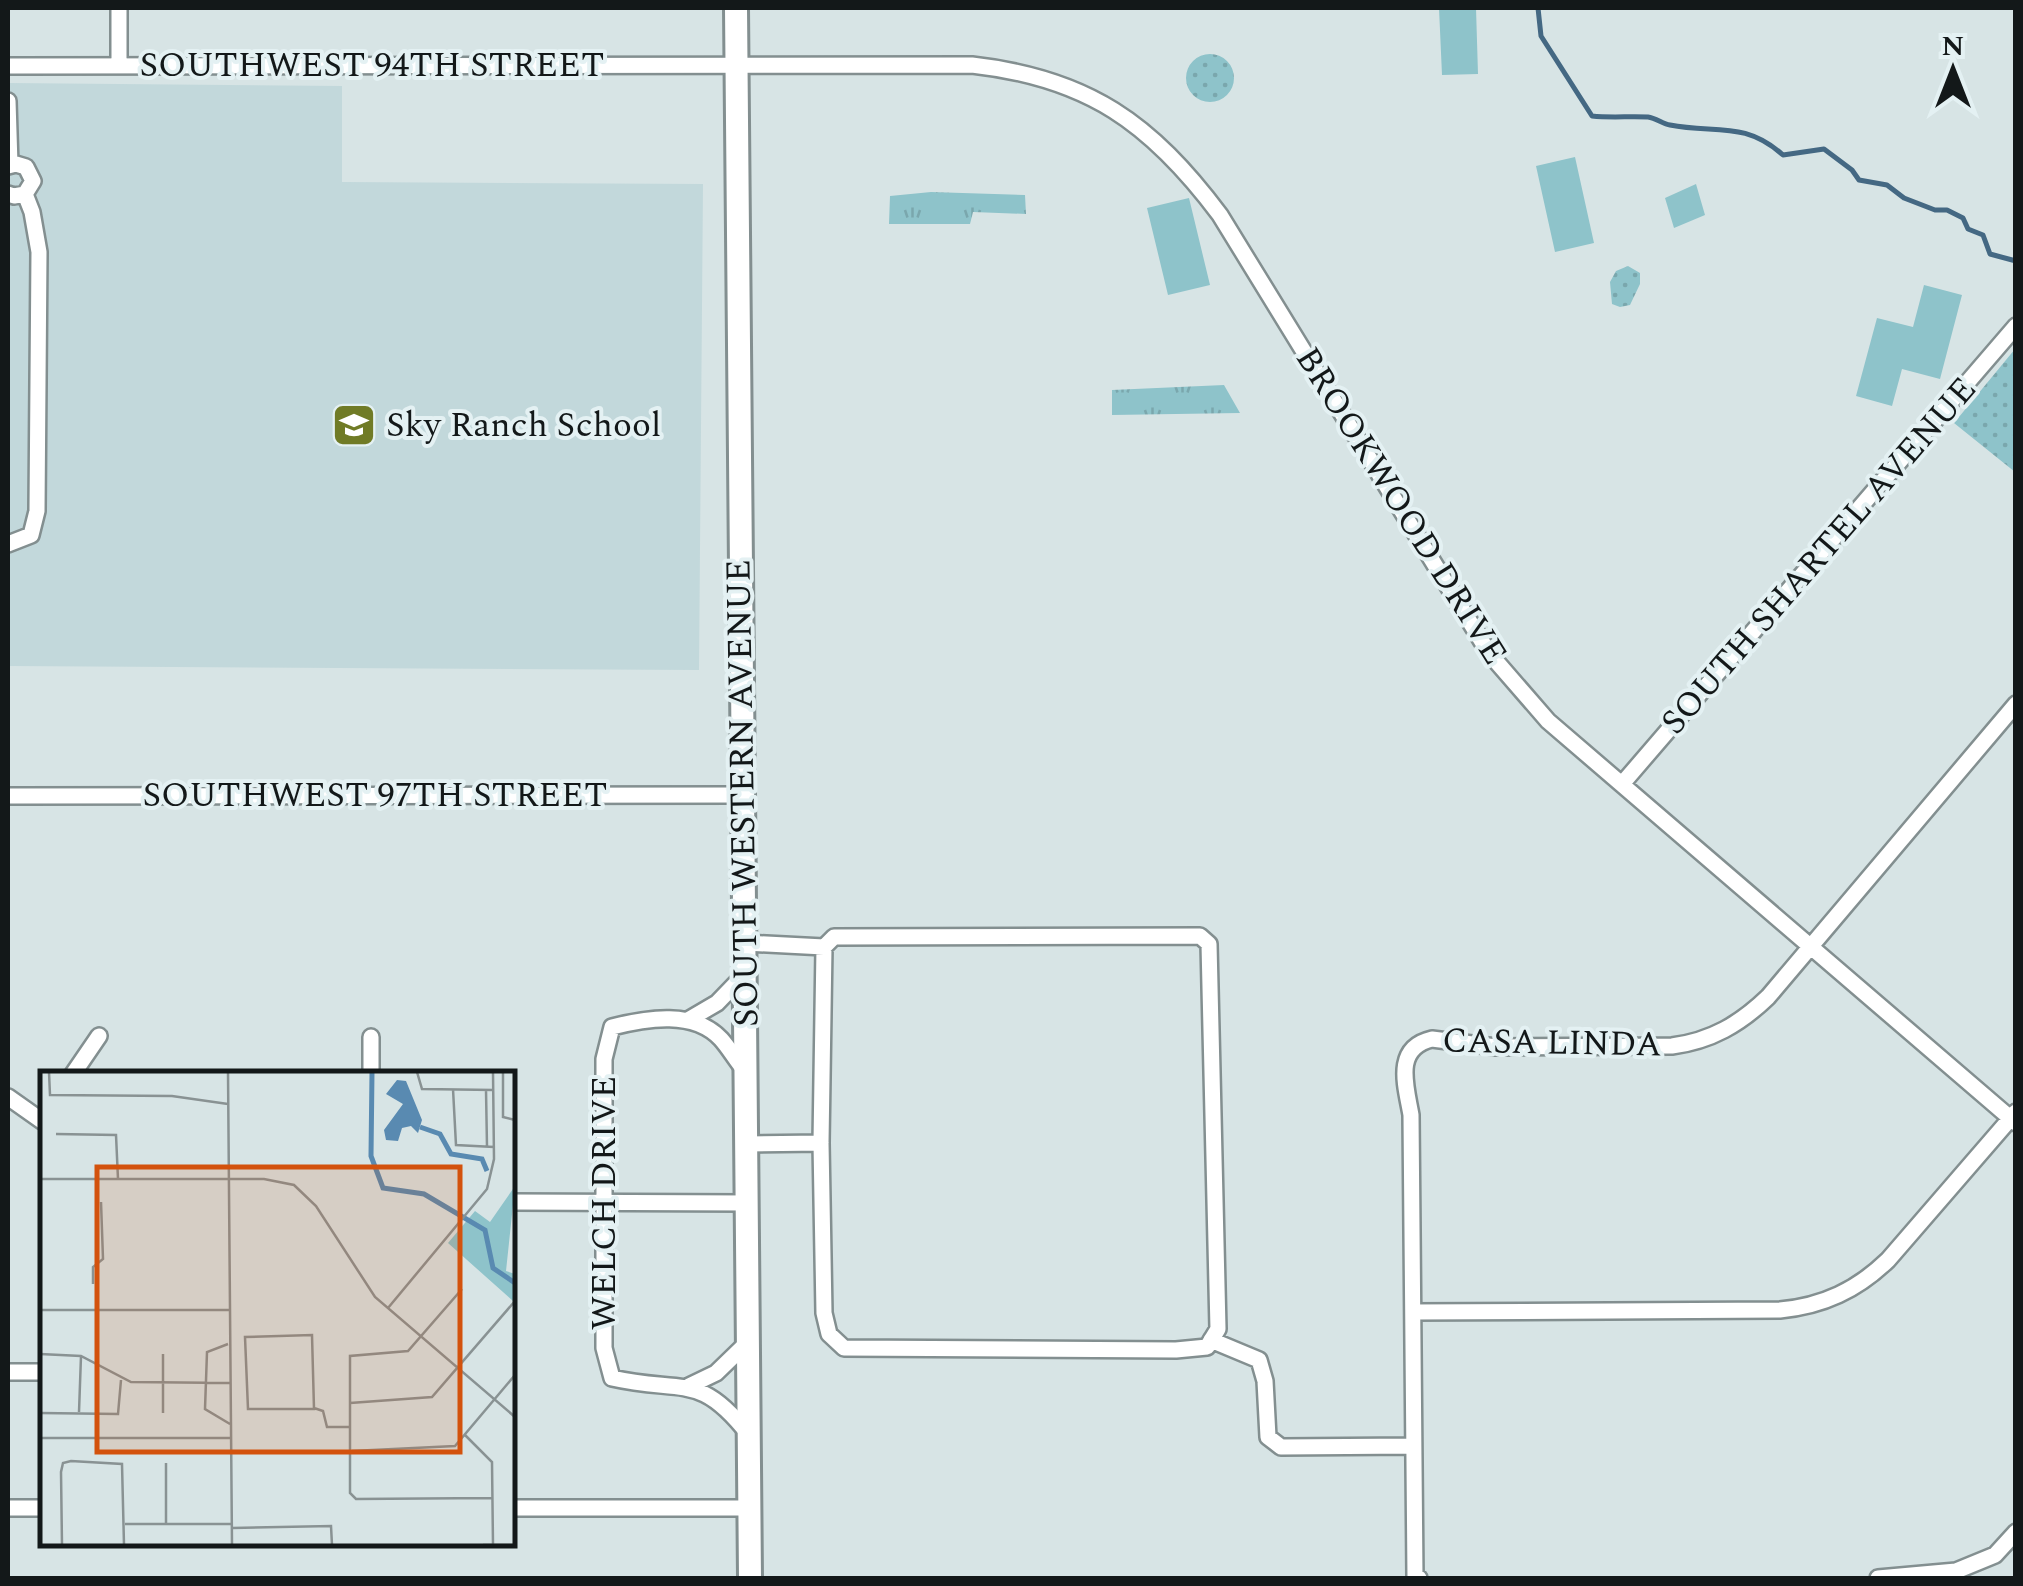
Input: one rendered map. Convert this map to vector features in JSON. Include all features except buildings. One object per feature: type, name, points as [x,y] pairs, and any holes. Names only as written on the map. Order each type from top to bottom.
[{"type":"main road","name":"SOUTH WESTERN AVENUE","points":[[736,8],[750,1578]]},
{"type":"street","points":[[120,8],[120,65]]},
{"type":"street","name":"BROOKWOOD DRIVE","points":[[737,65],[934,64],[1008,70],[1071,88],[1150,134],[1220,215],[1489,652],[1548,721],[2014,1118]]},
{"type":"street","name":"SOUTHWEST 94TH STREET","points":[[8,66],[737,65]]},
{"type":"street","points":[[8,102],[9,166],[26,166],[32,175],[32,186],[25,194],[8,194]]},
{"type":"street","points":[[8,544],[31,535],[38,510],[39,252],[25,194]]},
{"type":"street","name":"SOUTH SHARTEL AVENUE","points":[[1622,784],[2016,326]]},
{"type":"street","name":"CASA LINDA","points":[[1417,1578],[1411,1116],[1404,1071],[1406,1059],[1415,1046],[1432,1039],[1496,1047],[1672,1046],[1714,1037],[1752,1012],[2016,704]]},
{"type":"street","name":"SOUTHWEST 97TH STREET","points":[[8,796],[744,794]]},
{"type":"street","points":[[1200,936],[1208,944],[1218,1329],[1207,1347],[1176,1350],[844,1348],[829,1334],[824,1314],[820,1143],[824,947],[834,937],[1200,936]]},
{"type":"street","points":[[745,943],[824,947]]},
{"type":"street","points":[[688,1020],[718,1003],[745,974]]},
{"type":"street","name":"WELCH DRIVE","points":[[688,1020],[640,1020],[612,1027],[604,1059],[604,1348],[612,1378],[648,1386],[689,1386]]},
{"type":"street","points":[[688,1020],[720,1038],[746,1073]]},
{"type":"street","points":[[75,1071],[100,1036]]},
{"type":"street","points":[[371,1037],[371,1071]]},
{"type":"street","points":[[8,1097],[40,1119]]},
{"type":"street","points":[[1413,1312],[1780,1310],[1817,1304],[1870,1278],[2014,1118]]},
{"type":"street","points":[[747,1144],[820,1143]]},
{"type":"street","points":[[515,1202],[747,1204]]},
{"type":"street","points":[[1212,1340],[1259,1360],[1265,1381],[1268,1437],[1281,1447],[1413,1446]]},
{"type":"street","points":[[689,1386],[716,1373],[748,1342]]},
{"type":"street","points":[[8,1372],[40,1372]]},
{"type":"street","points":[[689,1386],[723,1404],[749,1435]]},
{"type":"street","points":[[8,1508],[40,1508]]},
{"type":"street","points":[[515,1508],[750,1508]]},
{"type":"street","points":[[1878,1578],[1956,1571],[1995,1555],[2016,1532]]},
{"type":"shaded area","name":"Sky Ranch School","points":[[8,83],[342,86],[342,182],[703,184],[699,670],[8,666]]},
{"type":"green space","points":[[1439,8],[1476,8],[1478,74],[1442,75]]},
{"type":"green space","points":[[1210,54],[1227,61],[1234,78],[1227,95],[1210,102],[1193,95],[1186,78],[1193,61]]},
{"type":"green space","points":[[1575,157],[1594,243],[1555,252],[1536,166]]},
{"type":"green space","points":[[1696,184],[1705,215],[1674,228],[1665,198]]},
{"type":"green space","points":[[931,192],[1025,195],[1026,214],[973,212],[970,224],[889,224],[890,196]]},
{"type":"green space","points":[[1189,198],[1210,285],[1168,295],[1147,208]]},
{"type":"green space","points":[[1628,266],[1640,273],[1640,284],[1630,305],[1620,307],[1612,304],[1610,282],[1616,271]]},
{"type":"green space","points":[[1924,285],[1962,295],[1940,379],[1902,369],[1892,406],[1856,396],[1877,318],[1913,327]]},
{"type":"green space","points":[[2015,349],[2015,472],[1954,423]]},
{"type":"green space","points":[[1224,385],[1240,413],[1112,415],[1112,390]]},
{"type":"waterway","points":[[1538,8],[1541,36],[1592,116],[1648,117],[1670,125],[1742,132],[1783,155],[1824,149],[1859,180],[1887,185],[1904,198],[1963,218],[1968,229],[1983,235],[1990,254],[2016,261]]},
{"type":"place","name":"Sky Ranch School","points":[[354,425]]}]
